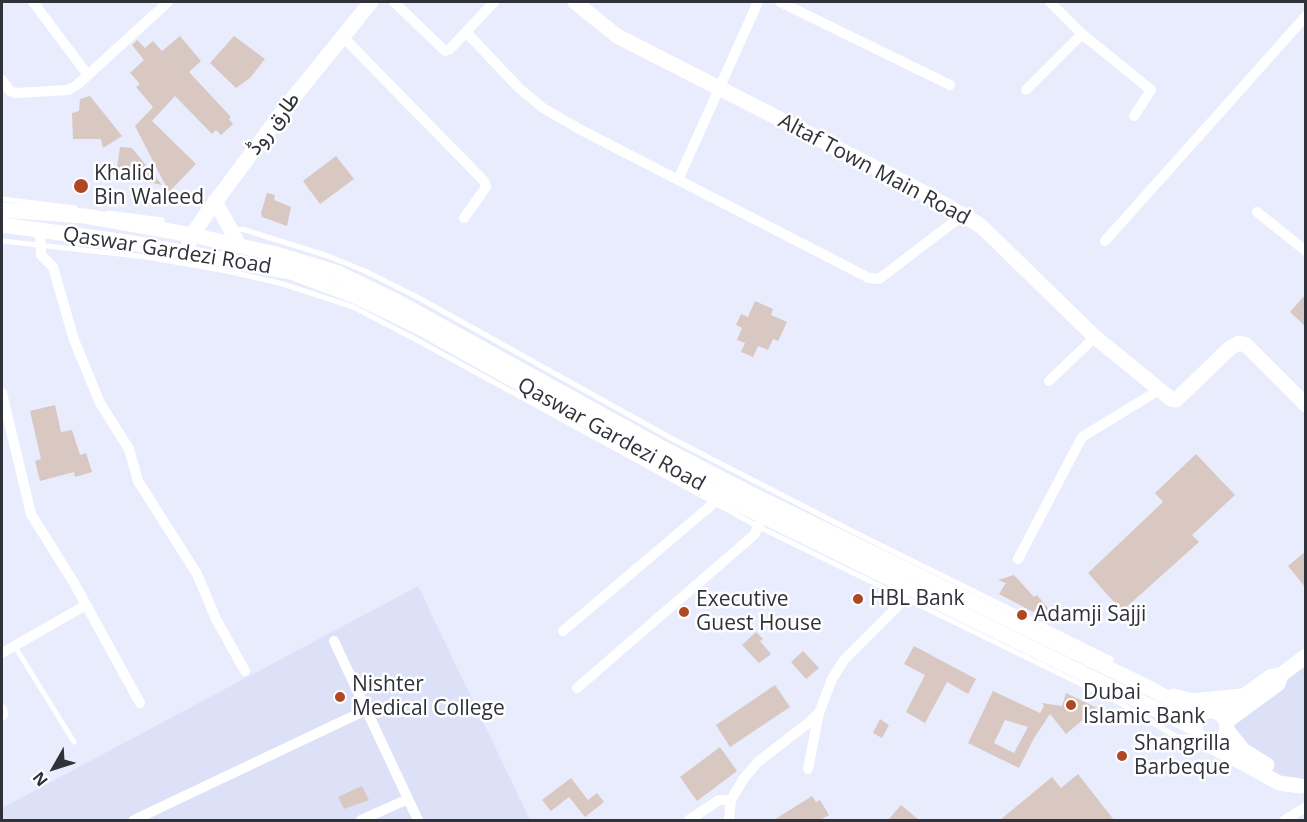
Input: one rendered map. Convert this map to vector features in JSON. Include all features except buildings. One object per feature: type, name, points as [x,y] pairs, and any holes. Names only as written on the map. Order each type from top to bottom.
[{"type":"main road","name":"طارق روڈ","points":[[187,252],[192,235],[215,201],[289,103],[371,2]]},
{"type":"main road","name":"Altaf Town Main Road","points":[[575,2],[617,36],[963,214],[981,226],[1095,337],[1159,390]]},
{"type":"main road","points":[[215,201],[235,239]]},
{"type":"main road","points":[[2,210],[85,216],[192,235],[235,239],[338,273],[666,443],[1151,689],[1191,701],[1244,696]]},
{"type":"main road","name":"Qaswar Gardezi Road","points":[[2,225],[40,237],[187,252],[355,296],[421,328],[697,482],[761,521],[1199,731],[1279,783],[1303,787]]},
{"type":"main road","points":[[1159,390],[1176,400],[1230,348],[1239,343],[1246,345],[1305,405]]},
{"type":"main road","points":[[1151,689],[1199,731],[1217,742],[1225,735],[1224,722],[1244,696],[1270,676],[1281,675],[1305,656]]},
{"type":"main road","points":[[1224,722],[1278,684],[1281,675]]},
{"type":"main road","points":[[1199,731],[1207,711],[1224,722]]},
{"type":"main road","name":"Qaswar Gardezi Road","points":[[1224,722],[1249,755],[1283,773],[1303,787]]},
{"type":"street","points":[[33,2],[88,75]]},
{"type":"street","points":[[2,80],[10,91],[16,93],[68,90],[88,75],[168,2]]},
{"type":"street","points":[[394,2],[445,51],[450,49],[494,2]]},
{"type":"street","points":[[678,180],[758,2]]},
{"type":"street","points":[[780,2],[950,85]]},
{"type":"street","points":[[1050,2],[1082,34],[1150,90],[1134,116]]},
{"type":"street","points":[[1105,241],[1305,16]]},
{"type":"street","points":[[466,32],[519,88],[543,108],[583,131],[873,279],[879,279],[963,214]]},
{"type":"street","points":[[1026,90],[1082,34]]},
{"type":"street","points":[[343,37],[484,181],[486,187],[464,218]]},
{"type":"street","points":[[1257,212],[1305,251]]},
{"type":"street","points":[[40,237],[41,255],[53,267],[74,340],[100,403],[129,449],[138,482],[197,574],[216,619],[245,671]]},
{"type":"street","points":[[1048,381],[1095,337]]},
{"type":"street","points":[[1018,559],[1082,437],[1159,390]]},
{"type":"street","points":[[2,393],[31,514],[86,605],[140,703]]},
{"type":"street","points":[[563,631],[714,503]]},
{"type":"street","points":[[577,688],[754,536],[761,521]]},
{"type":"street","points":[[808,769],[819,712],[832,679],[844,660],[899,604],[903,596]]},
{"type":"street","points":[[2,653],[86,605]]},
{"type":"street","points":[[334,641],[418,820]]},
{"type":"street","points":[[134,820],[366,710]]},
{"type":"street","points":[[729,820],[731,800],[744,778],[759,761],[819,712]]},
{"type":"street","points":[[361,820],[408,799]]},
{"type":"street","points":[[689,820],[719,800],[731,800]]},
{"type":"street","points":[[1285,820],[1305,807]]},
{"type":"lane","points":[[2,200],[162,220],[162,230]]},
{"type":"lane","points":[[2,240],[40,237],[227,272],[291,279],[413,338],[714,503],[761,521]]},
{"type":"lane","points":[[887,583],[903,596],[1120,703],[1177,737],[1199,731]]},
{"type":"lane","points":[[14,645],[74,742]]},
{"type":"shaded area","name":"Nishter Medical College","points":[[418,586],[530,820],[2,820],[2,808]]},
{"type":"shaded area","points":[[1305,654],[1305,788],[1223,746],[1228,740],[1231,725]]},
{"type":"place","name":"Khalid Bin Waleed","points":[[81,186]]},
{"type":"place","name":"HBL Bank","points":[[858,599]]},
{"type":"place","name":"Executive Guest House","points":[[684,612]]},
{"type":"place","name":"Adamji Sajji","points":[[1022,615]]},
{"type":"place","name":"Nishter Medical College","points":[[340,697]]},
{"type":"place","name":"Dubai Islamic Bank","points":[[1071,705]]},
{"type":"place","name":"Shangrilla Barbeque","points":[[1122,756]]}]
